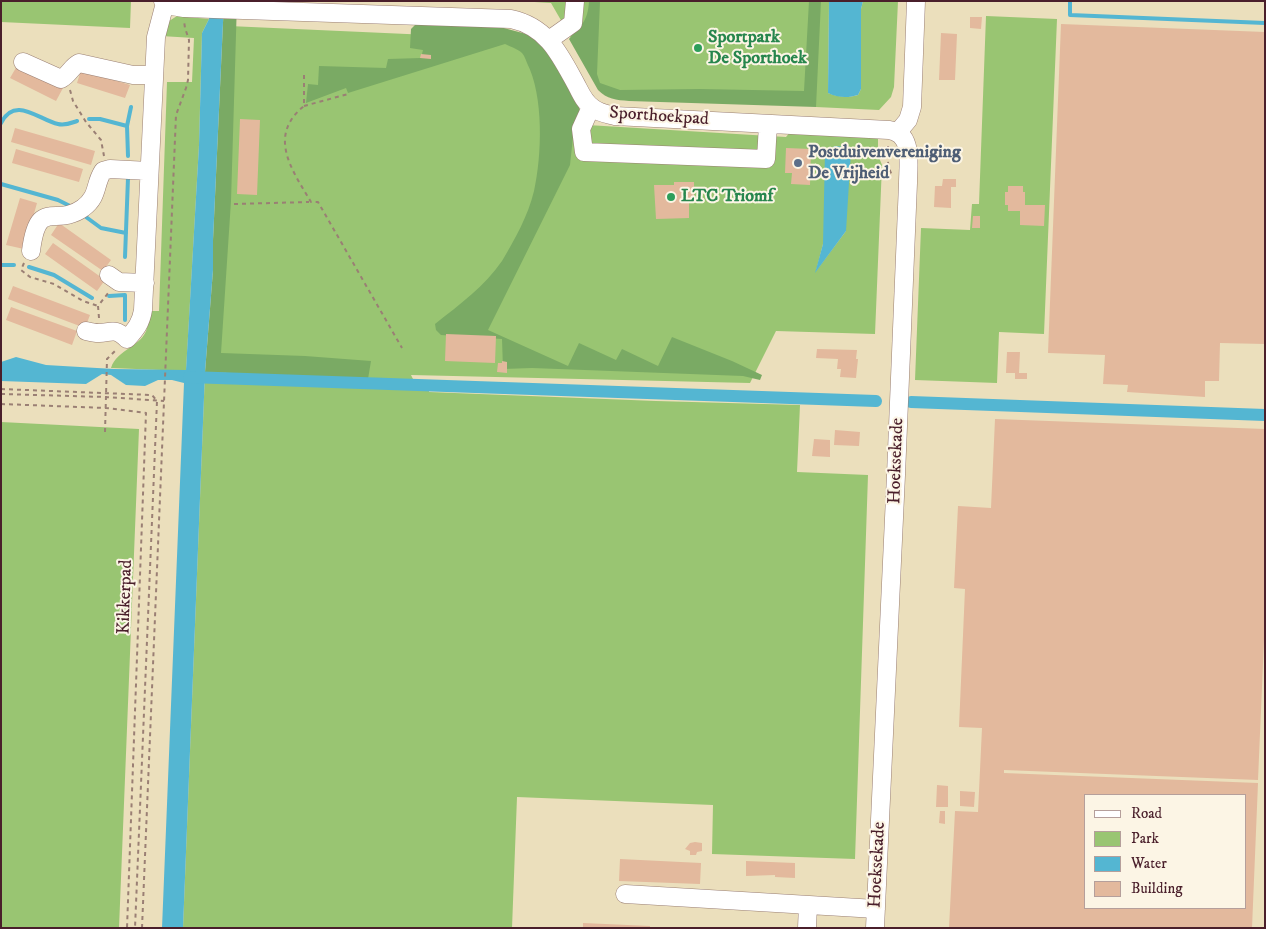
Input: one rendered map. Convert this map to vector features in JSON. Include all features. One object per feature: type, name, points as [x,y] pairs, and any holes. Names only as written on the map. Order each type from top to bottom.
[{"type":"street","points":[[549,40],[573,23],[575,1]]},
{"type":"street","points":[[898,132],[908,120],[912,107],[916,1]]},
{"type":"street","points":[[89,332],[115,331],[127,339],[141,322],[156,37],[164,2]]},
{"type":"street","name":"Sporthoekpad","points":[[164,2],[184,8],[225,9],[457,9],[524,22],[534,28],[549,40],[560,55],[584,99],[591,107],[601,113],[614,116],[898,132]]},
{"type":"street","points":[[23,62],[61,79],[66,76],[73,66],[79,63],[133,75],[154,75]]},
{"type":"street","points":[[591,107],[581,129],[584,152],[766,159],[768,124]]},
{"type":"street","name":"Hoeksekade","points":[[875,928],[908,182],[908,150],[906,143],[898,132]]},
{"type":"street","points":[[31,251],[40,220],[44,216],[75,212],[84,207],[97,190],[100,176],[106,170],[150,171]]},
{"type":"street","points":[[114,278],[144,283]]},
{"type":"street","points":[[624,894],[876,909]]},
{"type":"street","points":[[807,928],[808,905]]},
{"type":"path","name":"Kikkerpad","points":[[142,928],[176,115],[188,80],[189,43],[185,28],[184,8]]},
{"type":"path","points":[[304,75],[304,106]]},
{"type":"path","points":[[66,76],[73,101],[103,145],[106,170]]},
{"type":"path","points":[[310,202],[291,168],[284,141],[285,132],[291,119],[304,106],[348,94]]},
{"type":"path","points":[[234,204],[318,202],[402,348]]},
{"type":"path","points":[[31,251],[30,257],[22,266],[25,274],[39,281],[54,284],[83,301],[98,306]]},
{"type":"path","points":[[89,332],[99,318],[98,306],[114,278]]},
{"type":"path","points":[[105,432],[107,359],[127,339]]},
{"type":"path","points":[[1,389],[152,395],[157,401]]},
{"type":"path","points":[[1,394],[106,397],[164,401]]},
{"type":"path","name":"Kikkerpad","points":[[135,928],[157,401]]},
{"type":"path","name":"Kikkerpad","points":[[1,404],[106,408],[146,413],[127,928]]},
{"type":"green space","points":[[1,1],[131,1],[130,28],[1,22]]},
{"type":"green space","points":[[224,1],[237,1],[231,201],[221,353],[371,361],[368,379],[205,372],[213,270]]},
{"type":"green space","name":"Sportpark De Sporthoek","points":[[518,1],[829,1],[828,93],[847,97],[858,95],[861,89],[861,9],[863,1],[898,1],[894,87],[891,97],[879,110],[816,107],[816,102],[603,93],[551,3]]},
{"type":"green space","points":[[589,1],[600,1],[597,74],[600,83],[620,90],[804,91],[809,1],[821,1],[816,107],[629,101],[608,97],[598,90],[569,39],[585,19]]},
{"type":"green space","points":[[177,16],[209,19],[202,33],[199,145],[186,371],[111,368],[119,356],[145,334],[148,324],[148,311],[159,311],[167,82],[192,82],[194,38],[161,36],[166,23]]},
{"type":"green space","points":[[986,16],[1057,19],[1044,334],[999,332],[997,383],[915,380],[921,228],[970,230],[972,204],[979,204]]},
{"type":"green space","points":[[415,25],[500,27],[530,35],[544,48],[561,72],[578,104],[581,114],[573,137],[570,165],[488,330],[568,366],[579,343],[616,360],[622,349],[658,366],[672,337],[762,375],[760,380],[743,376],[532,368],[503,369],[502,339],[441,335],[436,330],[435,324],[480,287],[502,261],[521,227],[534,191],[539,161],[539,109],[533,77],[522,53],[505,44],[348,93],[346,88],[306,103],[308,84],[318,85],[319,66],[386,68],[388,59],[421,58],[423,50],[410,48],[411,29]]},
{"type":"green space","points":[[229,26],[518,39],[571,124],[786,137],[791,131],[878,133],[878,155],[882,165],[875,334],[776,331],[750,383],[411,375],[414,381],[429,381],[429,392],[800,405],[797,472],[868,475],[855,859],[712,854],[713,805],[517,797],[512,928],[183,928],[205,372],[369,378],[212,369]],"holes":[[[846,231],[816,271],[823,244]]]},
{"type":"green space","points":[[1,422],[139,429],[119,928],[1,928]]},
{"type":"water","points":[[209,1],[224,1],[213,270],[205,372],[183,928],[162,928],[184,383],[172,380],[158,380],[145,386],[126,385],[111,375],[102,374],[86,384],[1,381],[1,362],[16,357],[46,365],[114,369],[186,370],[199,145],[202,33],[209,19]]},
{"type":"water","points":[[829,1],[863,1],[861,9],[861,89],[858,95],[851,97],[835,96],[828,93]]},
{"type":"water","points":[[835,146],[845,147],[851,151],[846,231],[815,273],[823,244],[825,151]]},
{"type":"building","points":[[970,17],[982,17],[981,29],[970,28]]},
{"type":"building","points":[[1061,24],[1265,32],[1265,344],[1220,343],[1219,381],[1205,381],[1205,397],[1127,392],[1128,385],[1103,384],[1105,355],[1048,353]]},
{"type":"building","points":[[941,33],[957,34],[955,80],[939,80]]},
{"type":"building","points":[[421,54],[431,55],[431,59],[420,58]]},
{"type":"building","points":[[17,66],[63,88],[56,101],[10,78]]},
{"type":"building","points":[[81,70],[130,85],[125,98],[77,83]]},
{"type":"building","points":[[240,119],[260,120],[257,195],[237,194]]},
{"type":"building","points":[[15,128],[95,151],[91,165],[11,142]]},
{"type":"building","points":[[786,148],[811,149],[810,185],[791,184],[792,173],[785,173]]},
{"type":"building","points":[[16,149],[83,169],[79,182],[12,163]]},
{"type":"building","points":[[943,179],[956,179],[956,187],[951,187],[951,208],[934,207],[935,186],[942,186]]},
{"type":"building","points":[[674,182],[694,182],[694,200],[689,200],[689,218],[656,219],[654,185],[674,185]]},
{"type":"building","points":[[1008,186],[1023,186],[1025,205],[1045,205],[1044,226],[1020,225],[1020,211],[1008,211],[1008,205],[1005,205],[1005,192],[1008,192]]},
{"type":"building","points":[[20,198],[37,203],[24,249],[6,245]]},
{"type":"building","points":[[973,216],[980,216],[980,228],[972,228]]},
{"type":"building","points":[[59,223],[111,260],[103,271],[51,235]]},
{"type":"building","points":[[53,243],[105,280],[97,291],[45,254]]},
{"type":"building","points":[[13,286],[90,315],[85,328],[8,299]]},
{"type":"building","points":[[11,307],[77,331],[72,345],[6,320]]},
{"type":"building","points":[[446,334],[496,336],[495,363],[445,361]]},
{"type":"building","points":[[817,349],[857,350],[856,378],[840,377],[841,369],[837,369],[838,359],[816,358]]},
{"type":"building","points":[[1007,352],[1020,352],[1019,373],[1027,373],[1027,379],[1015,379],[1015,373],[1006,373]]},
{"type":"building","points":[[502,361],[507,362],[507,373],[497,372],[498,363],[502,363]]},
{"type":"building","points":[[995,419],[1265,429],[1265,617],[1258,780],[1004,770],[1004,773],[1258,783],[1252,928],[949,928],[955,811],[978,812],[982,728],[959,727],[965,589],[954,588],[958,506],[991,508]]},
{"type":"building","points":[[835,430],[860,432],[859,446],[834,445]]},
{"type":"building","points":[[814,439],[830,440],[830,457],[812,456]]},
{"type":"building","points":[[937,785],[948,786],[948,807],[936,807]]},
{"type":"building","points":[[960,791],[975,792],[974,807],[960,806]]},
{"type":"building","points":[[940,811],[945,811],[945,824],[939,823]]},
{"type":"building","points":[[690,843],[702,843],[702,851],[697,852],[696,855],[690,855],[690,851],[685,849]]},
{"type":"building","points":[[620,859],[701,863],[700,884],[619,881]]},
{"type":"building","points":[[746,861],[795,863],[795,878],[775,877],[775,875],[746,876]]},
{"type":"building","points":[[583,923],[650,926],[650,928],[583,928]]},
{"type":"waterway","points":[[1070,1],[1070,15],[1265,23]]},
{"type":"waterway","points":[[128,156],[127,126],[131,107]]},
{"type":"waterway","points":[[1,123],[7,115],[13,111],[20,110],[61,125],[77,121]]},
{"type":"waterway","points":[[89,119],[100,119],[127,126]]},
{"type":"waterway","points":[[125,257],[128,178]]},
{"type":"waterway","points":[[1,184],[58,200],[70,206]]},
{"type":"waterway","points":[[86,217],[101,228],[126,233]]},
{"type":"waterway","points":[[1,265],[14,265]]},
{"type":"waterway","points":[[29,267],[54,275],[92,298]]},
{"type":"waterway","points":[[109,296],[125,295],[125,320]]},
{"type":"waterway","points":[[189,377],[876,401]]},
{"type":"waterway","points":[[911,402],[1265,415]]},
{"type":"place","name":"Sportpark De Sporthoek","points":[[698,48]]},
{"type":"place","name":"Postduivenvereniging De Vrijheid","points":[[798,163]]},
{"type":"place","name":"LTC Triomf","points":[[671,197]]}]
